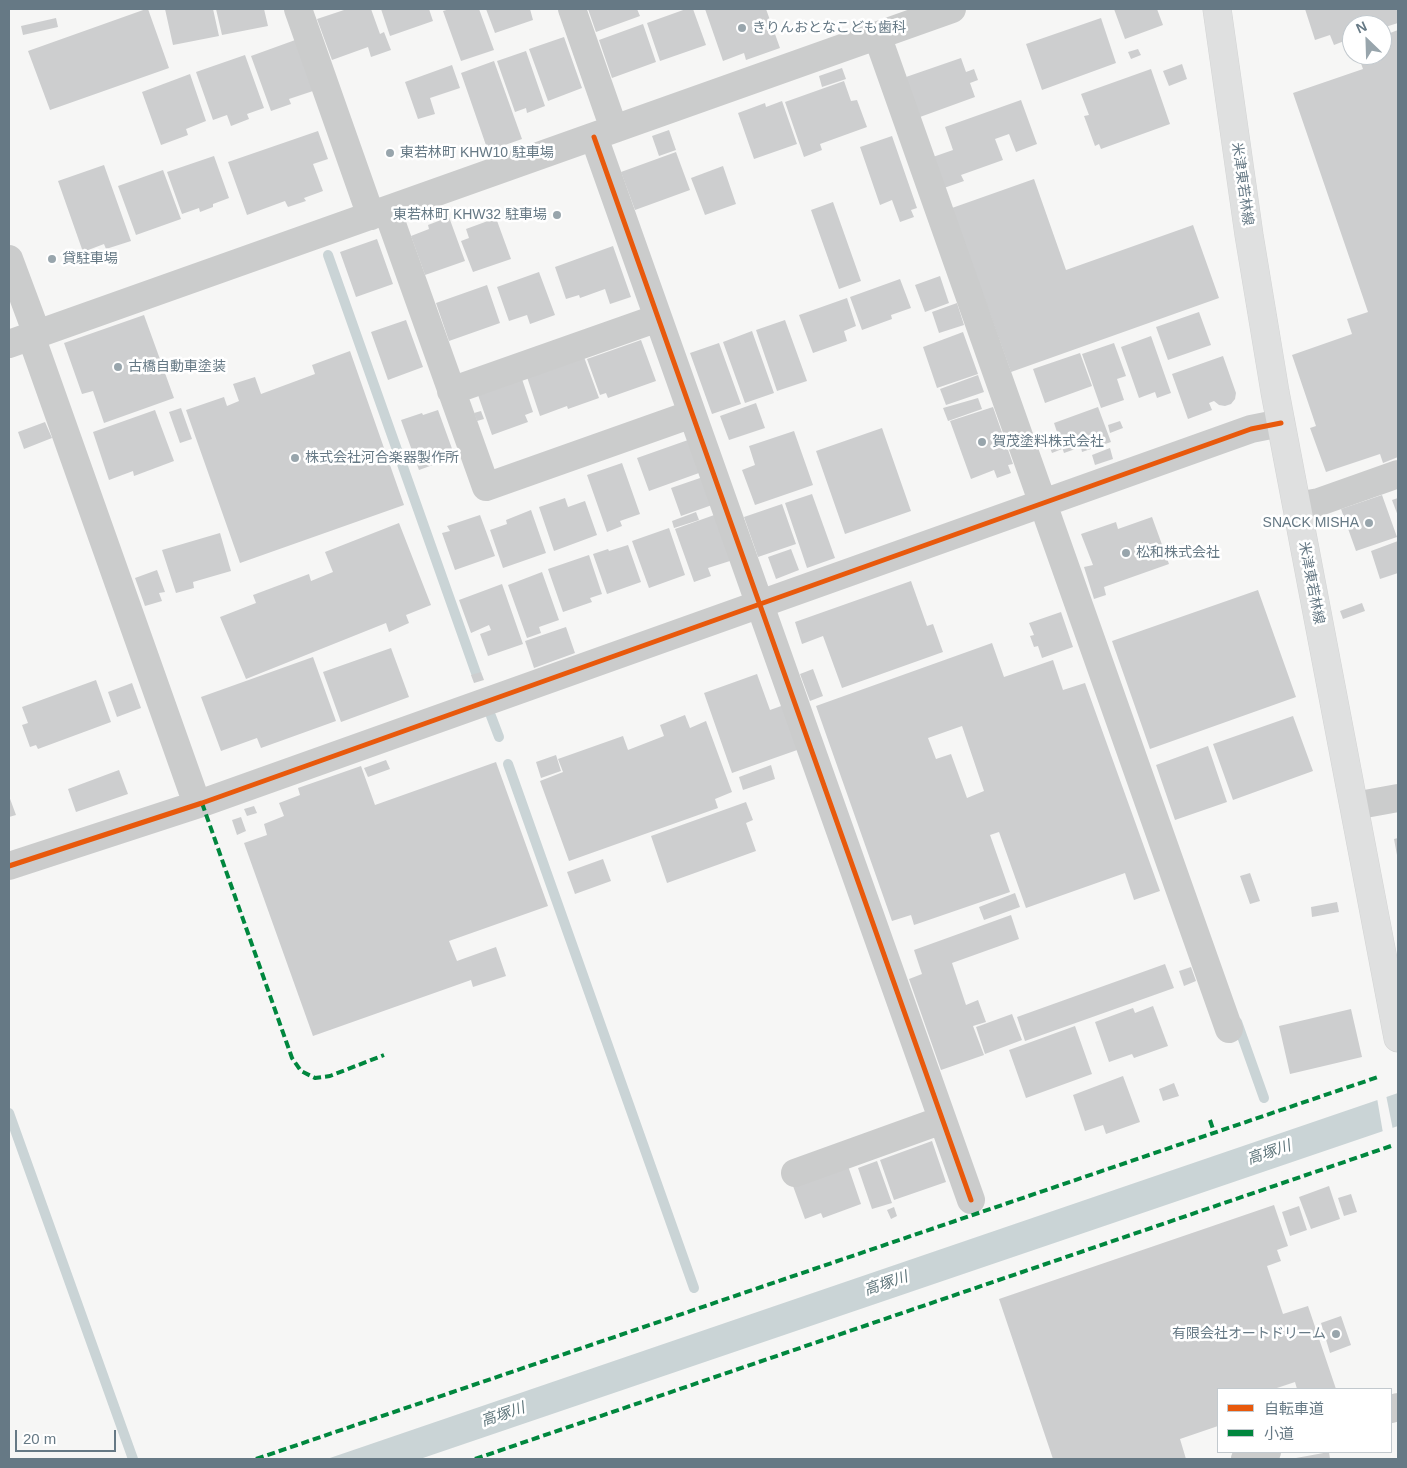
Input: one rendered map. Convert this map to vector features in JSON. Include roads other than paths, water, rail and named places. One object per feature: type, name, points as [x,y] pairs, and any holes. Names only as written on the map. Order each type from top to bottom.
[{"type":"main road","name":"米津東若林線","points":[[1217,9],[1250,243],[1280,424],[1398,1038]]},
{"type":"street","points":[[298,9],[452,391],[486,487],[692,414]]},
{"type":"street","points":[[572,9],[604,133],[658,318],[971,1200]]},
{"type":"street","points":[[26,338],[952,9]]},
{"type":"street","points":[[877,36],[1229,1029]]},
{"type":"street","points":[[9,259],[26,338],[197,804]]},
{"type":"street","points":[[452,391],[658,318]]},
{"type":"street","points":[[9,866],[197,804],[1251,429],[1280,424]]},
{"type":"street","points":[[1297,506],[1319,502],[1398,474]]},
{"type":"street","points":[[1354,806],[1398,798]]},
{"type":"street","points":[[795,1173],[942,1120]]},
{"type":"street","points":[[1245,1459],[1264,1453]]},
{"type":"water","name":"高塚川","points":[[1398,1093],[1398,1126],[420,1459],[327,1459]]},
{"type":"waterway","points":[[328,255],[476,673]]},
{"type":"waterway","points":[[491,716],[499,737]]},
{"type":"waterway","points":[[508,764],[694,1288]]},
{"type":"waterway","points":[[1237,1022],[1264,1098]]},
{"type":"waterway","points":[[9,1113],[133,1459]]},
{"type":"place","name":"きりんおとなこども歯科","points":[[742,28]]},
{"type":"place","name":"東若林町 KHW10 駐車場","points":[[390,153]]},
{"type":"place","name":"東若林町 KHW32 駐車場","points":[[557,215]]},
{"type":"place","name":"貸駐車場","points":[[52,259]]},
{"type":"place","name":"古橋自動車塗装","points":[[118,367]]},
{"type":"place","name":"賀茂塗料株式会社","points":[[982,442]]},
{"type":"place","name":"株式会社河合楽器製作所","points":[[295,458]]},
{"type":"place","name":"SNACK MISHA","points":[[1369,523]]},
{"type":"place","name":"松和株式会社","points":[[1126,553]]},
{"type":"place","name":"有限会社オートドリーム","points":[[1336,1334]]}]
